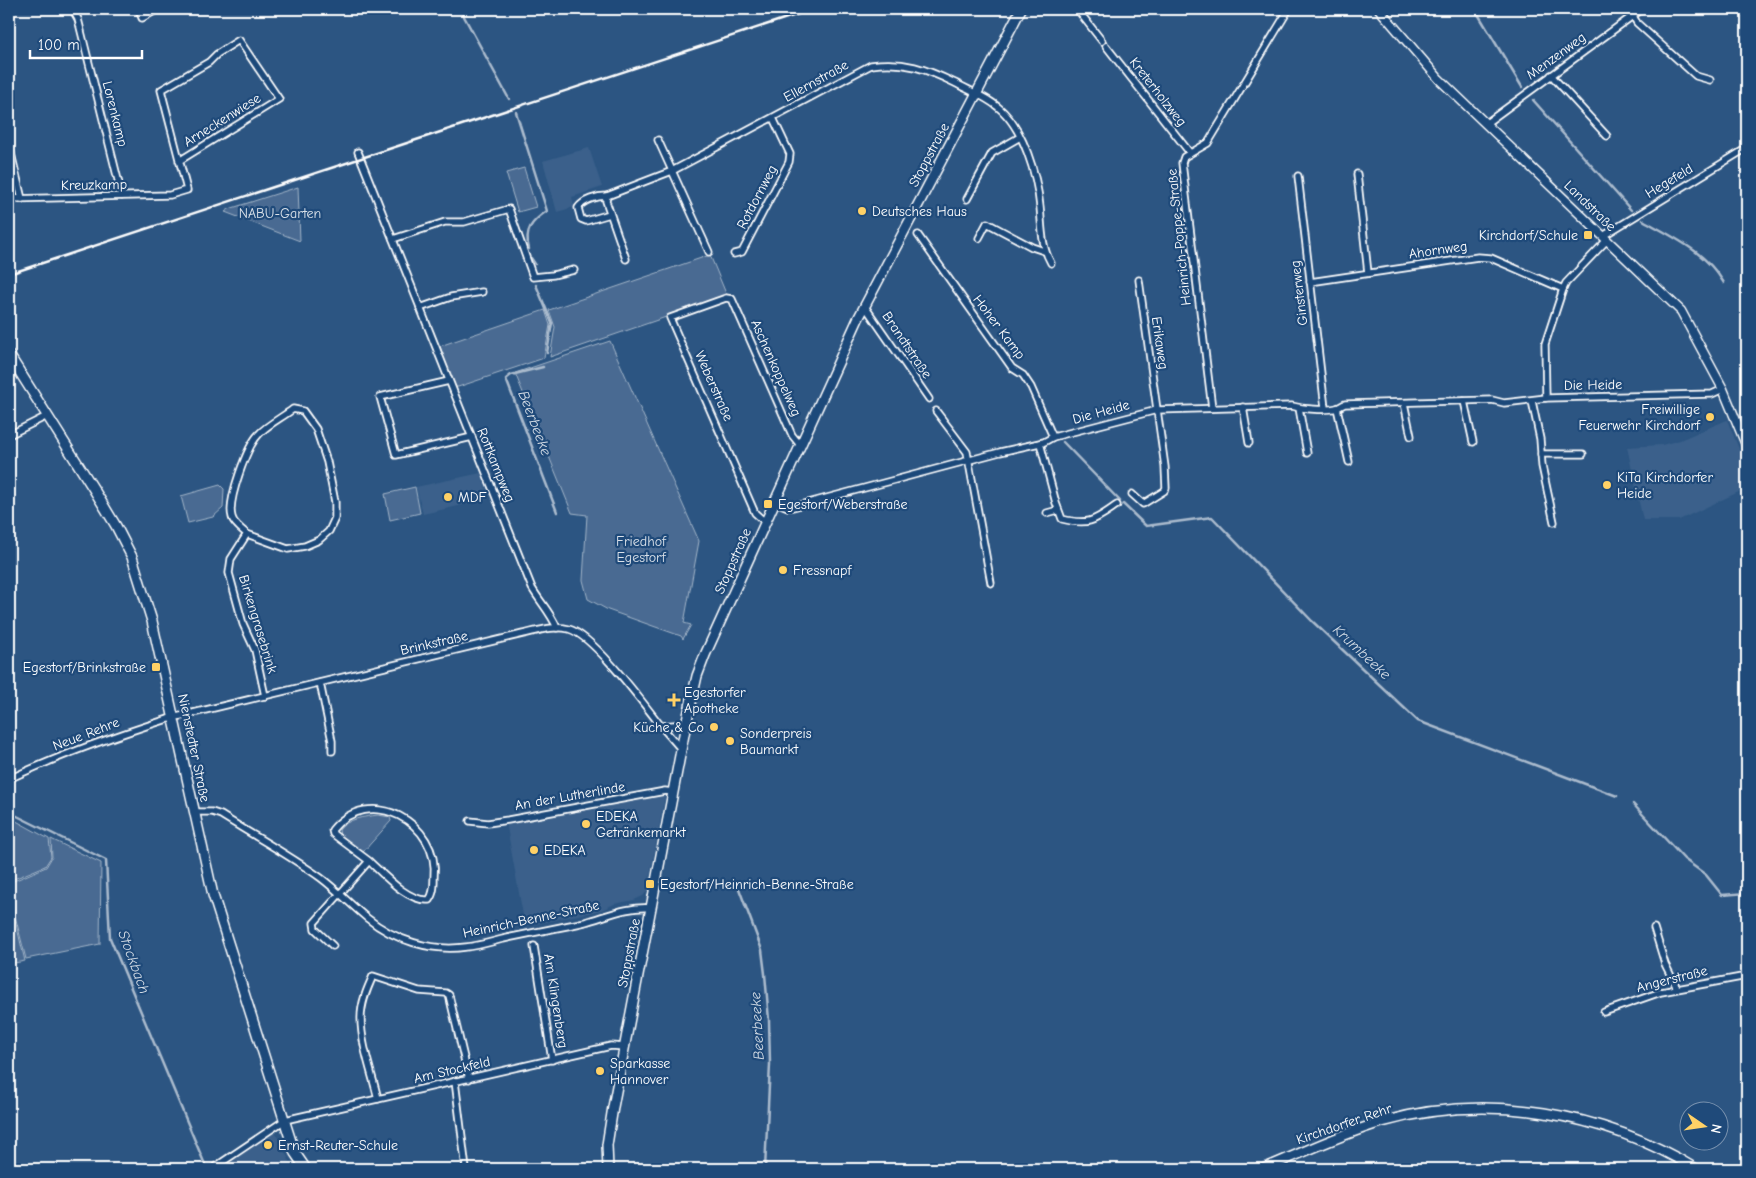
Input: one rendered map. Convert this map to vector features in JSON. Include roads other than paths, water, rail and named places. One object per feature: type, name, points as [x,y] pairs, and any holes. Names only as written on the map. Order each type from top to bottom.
[{"type":"main road","name":"Stoppstraße","points":[[608,1169],[607,1145],[695,683],[774,501],[864,305],[1021,9]]},
{"type":"main road","name":"Nienstedter Straße","points":[[9,355],[112,519],[132,557],[152,621],[213,895],[295,1153],[306,1169]]},
{"type":"main road","name":"Kirchdorfer Rehr","points":[[1262,1169],[1355,1131],[1383,1122],[1429,1113],[1478,1109],[1531,1111],[1587,1122],[1620,1132],[1651,1145],[1696,1169]]},
{"type":"street","points":[[140,9],[142,18],[158,9]]},
{"type":"street","name":"Kreterholzweg","points":[[1077,9],[1190,154]]},
{"type":"street","name":"Heinrich-Poppe-Straße","points":[[1212,408],[1182,163],[1184,157],[1208,143],[1289,9]]},
{"type":"street","name":"Landstraße","points":[[1379,9],[1439,79],[1681,312],[1723,390],[1747,448]]},
{"type":"street","points":[[1629,9],[1637,23],[1696,76],[1710,80]]},
{"type":"street","name":"Menzenweg","points":[[1485,124],[1642,9]]},
{"type":"street","name":"Lorenkamp","points":[[73,10],[78,19],[122,196]]},
{"type":"street","name":"Arneckenwiese","points":[[179,161],[279,99],[239,40],[217,54],[209,62],[161,90],[186,190],[180,192]]},
{"type":"street","name":"Ellernstraße","points":[[610,214],[586,221],[581,219],[578,208],[581,203],[607,196],[672,170],[871,65],[886,62],[902,63],[920,67],[978,93],[1000,108],[1020,137],[1031,161],[1037,182],[1044,251]]},
{"type":"street","points":[[1550,75],[1607,136]]},
{"type":"street","name":"Rotdornweg","points":[[734,254],[742,252],[790,162],[790,154],[773,118]]},
{"type":"street","points":[[967,199],[992,153],[1020,137]]},
{"type":"street","points":[[658,140],[709,252]]},
{"type":"street","points":[[9,146],[22,198]]},
{"type":"street","name":"Hegefeld","points":[[1563,289],[1605,238],[1747,148]]},
{"type":"street","name":"Rottkampweg","points":[[358,152],[532,588],[553,616],[557,628]]},
{"type":"street","points":[[1357,174],[1368,272]]},
{"type":"street","name":"Ginsterweg","points":[[1298,176],[1325,408]]},
{"type":"street","name":"Kreuzkamp","points":[[9,199],[170,195],[180,192]]},
{"type":"street","points":[[607,196],[606,201],[626,259]]},
{"type":"street","points":[[393,239],[445,222],[464,222],[509,209],[533,277],[574,270]]},
{"type":"street","points":[[979,238],[987,223],[1032,247],[1044,251],[1051,263]]},
{"type":"street","name":"Hoher Kamp","points":[[918,235],[1012,368],[1022,375],[1031,387],[1053,437]]},
{"type":"street","name":"Ahornweg","points":[[1310,282],[1478,256],[1491,258],[1563,289]]},
{"type":"street","name":"Erikaweg","points":[[1132,494],[1142,504],[1166,488],[1165,467],[1140,280]]},
{"type":"street","points":[[1546,398],[1545,344],[1563,289]]},
{"type":"street","points":[[420,308],[451,297],[482,292]]},
{"type":"street","name":"Weberstraße","points":[[732,299],[726,298],[670,318],[755,513],[765,522]]},
{"type":"street","name":"Aschenkoppelweg","points":[[732,299],[792,436],[800,445]]},
{"type":"street","name":"Brandtstraße","points":[[864,305],[929,399]]},
{"type":"street","points":[[449,381],[380,398],[396,456],[472,437]]},
{"type":"street","name":"Die Heide","points":[[774,501],[788,507],[793,507],[1040,443],[1053,437],[1157,410],[1292,406],[1299,408],[1337,408],[1345,404],[1492,400],[1504,403],[1546,398],[1712,394],[1723,390]]},
{"type":"street","points":[[1464,401],[1473,442]]},
{"type":"street","points":[[1532,401],[1542,466],[1554,522]]},
{"type":"street","points":[[1404,403],[1411,436]]},
{"type":"street","points":[[1243,407],[1249,443]]},
{"type":"street","points":[[1299,408],[1307,453]]},
{"type":"street","points":[[1337,408],[1349,462]]},
{"type":"street","points":[[294,409],[303,411],[316,430],[327,462],[335,502],[335,518],[329,531],[319,540],[305,546],[288,549],[247,534],[232,519],[230,509],[236,483],[252,443],[259,433],[294,409]]},
{"type":"street","points":[[936,411],[967,452],[991,584]]},
{"type":"street","points":[[9,435],[47,416]]},
{"type":"street","points":[[1040,443],[1062,519],[1077,523],[1087,523],[1117,505]]},
{"type":"street","points":[[1541,454],[1583,454]]},
{"type":"street","points":[[1047,514],[1058,510]]},
{"type":"street","name":"Birkengrasebrink","points":[[247,534],[231,559],[230,573],[243,624],[255,650],[265,696]]},
{"type":"street","name":"Brinkstraße","points":[[173,718],[557,628],[569,629],[590,642],[682,750]]},
{"type":"street","points":[[320,683],[332,741],[332,751]]},
{"type":"street","name":"Neue Rehre","points":[[9,779],[79,749],[134,729],[173,718]]},
{"type":"street","points":[[661,726],[686,724]]},
{"type":"street","name":"An der Lutherlinde","points":[[470,821],[488,823],[665,791],[674,792]]},
{"type":"street","points":[[366,810],[381,810],[396,814],[409,821],[429,843],[434,859],[433,896],[429,900],[424,900],[409,894],[398,888],[369,862],[334,834],[332,830],[339,822],[351,814],[366,810]]},
{"type":"street","name":"Heinrich-Benne-Straße","points":[[194,812],[212,812],[221,815],[322,878],[368,919],[384,930],[417,944],[452,948],[467,947],[604,917],[621,910],[640,907],[651,908]]},
{"type":"street","points":[[333,946],[315,929],[314,923],[369,862]]},
{"type":"street","points":[[1654,928],[1665,964],[1677,988]]},
{"type":"street","name":"Am Klingenberg","points":[[534,946],[552,1060]]},
{"type":"street","points":[[378,1099],[363,1038],[361,1017],[366,991],[373,976],[419,991],[449,995],[469,1079]]},
{"type":"street","name":"Angerstraße","points":[[1604,1012],[1660,992],[1747,976]]},
{"type":"street","name":"Am Stockfeld","points":[[284,1120],[611,1046],[625,1047]]},
{"type":"street","points":[[455,1082],[466,1169]]},
{"type":"street","points":[[212,1169],[284,1120]]},
{"type":"waterway","name":"Beerbeeke","points":[[460,9],[509,99]]},
{"type":"waterway","points":[[1475,9],[1522,87]]},
{"type":"waterway","points":[[1533,100],[1631,210]]},
{"type":"waterway","name":"Beerbeeke","points":[[516,112],[547,211],[537,218],[530,227],[528,236],[529,249]]},
{"type":"waterway","points":[[1643,220],[1688,246],[1708,262],[1724,283]]},
{"type":"waterway","name":"Beerbeeke","points":[[531,258],[535,264]]},
{"type":"waterway","name":"Beerbeeke","points":[[536,285],[552,323],[547,353]]},
{"type":"waterway","name":"Beerbeeke","points":[[543,367],[511,375],[506,379],[557,512]]},
{"type":"waterway","name":"Krumbeeke","points":[[1063,442],[1120,501]]},
{"type":"waterway","name":"Krumbeeke","points":[[1123,504],[1146,526],[1212,517],[1312,621],[1418,721],[1617,796]]},
{"type":"waterway","points":[[1744,545],[1746,548],[1743,556],[1747,575]]},
{"type":"waterway","name":"Krumbeeke","points":[[1633,804],[1684,859],[1706,875],[1722,895],[1747,893]]},
{"type":"waterway","name":"Stockbach","points":[[9,812],[106,860],[110,938],[206,1167]]},
{"type":"waterway","name":"Beerbeeke","points":[[738,886],[762,950],[765,974],[770,1064],[765,1169]]},
{"type":"railway","points":[[9,274],[814,9]]},
{"type":"place","name":"Deutsches Haus","points":[[862,211]]},
{"type":"place","name":"Kirchdorf/Schule","points":[[1588,235]]},
{"type":"place","name":"Freiwillige Feuerwehr Kirchdorf","points":[[1710,417]]},
{"type":"place","name":"KiTa Kirchdorfer Heide","points":[[1607,485]]},
{"type":"place","name":"MDF","points":[[448,497]]},
{"type":"place","name":"Egestorf/Weberstraße","points":[[768,504]]},
{"type":"place","name":"Fressnapf","points":[[783,570]]},
{"type":"place","name":"Egestorf/Brinkstraße","points":[[156,667]]},
{"type":"place","name":"Egestorfer Apotheke","points":[[674,700]]},
{"type":"place","name":"Küche & Co","points":[[714,727]]},
{"type":"place","name":"Sonderpreis Baumarkt","points":[[730,741]]},
{"type":"place","name":"EDEKA Getränkemarkt","points":[[586,824]]},
{"type":"place","name":"EDEKA","points":[[534,850]]},
{"type":"place","name":"Egestorf/Heinrich-Benne-Straße","points":[[650,884]]},
{"type":"place","name":"Sparkasse Hannover","points":[[600,1071]]},
{"type":"place","name":"Ernst-Reuter-Schule","points":[[268,1145]]},
{"type":"park label","name":"NABU-Garten","points":[[280,213]]},
{"type":"park label","name":"Friedhof Egestorf","points":[[641,550]]}]
